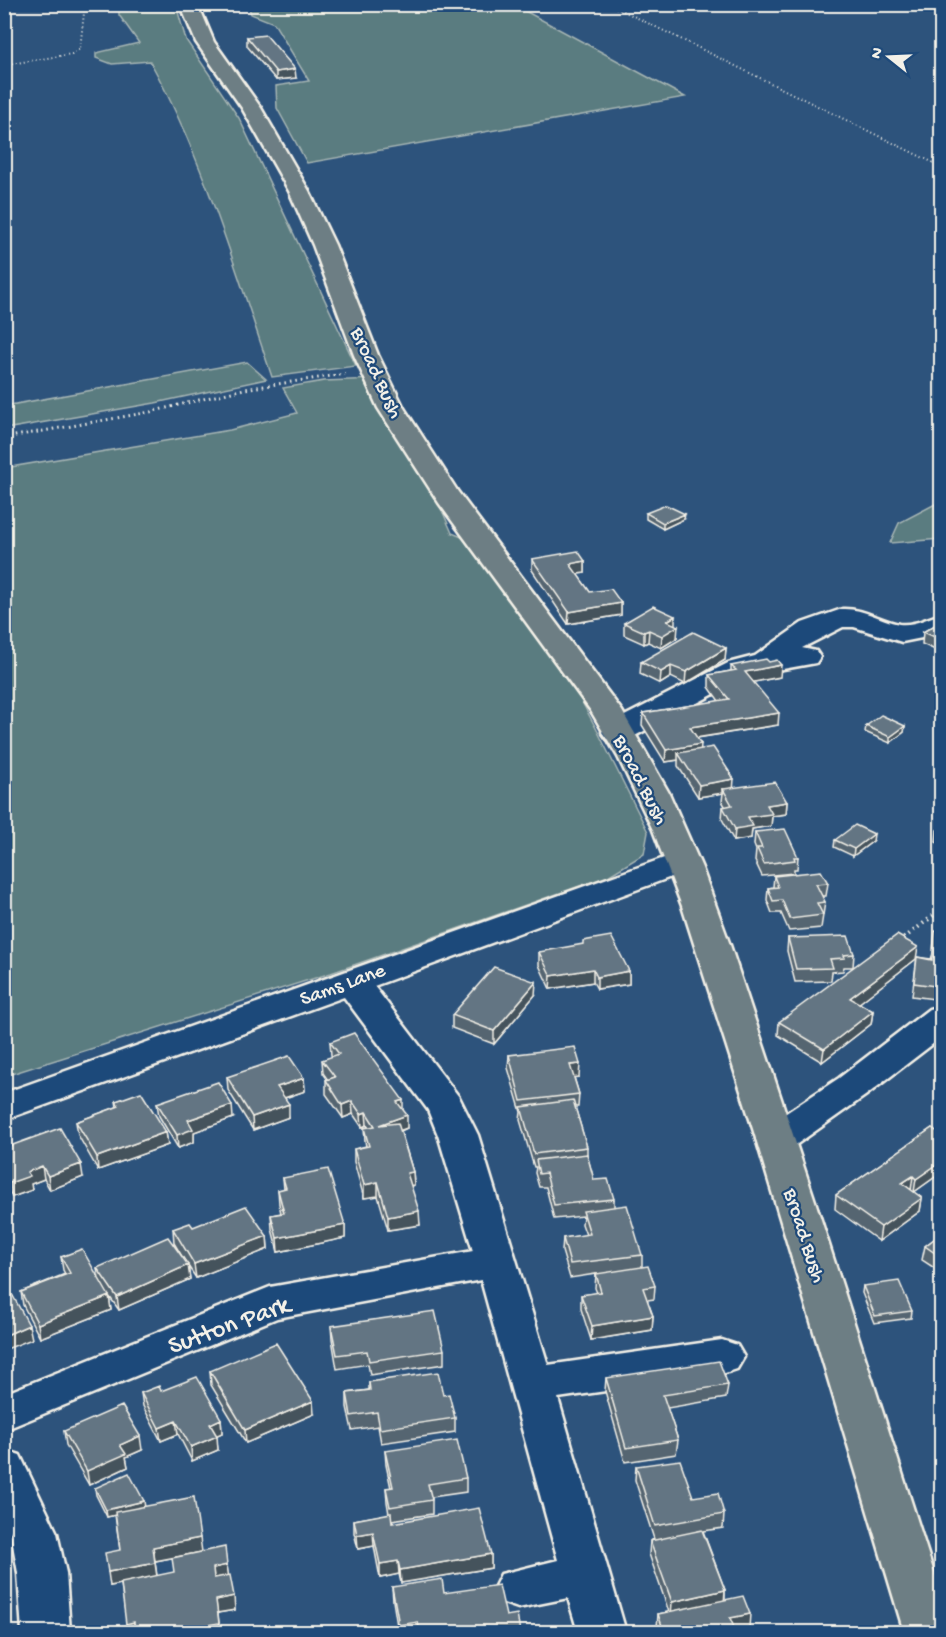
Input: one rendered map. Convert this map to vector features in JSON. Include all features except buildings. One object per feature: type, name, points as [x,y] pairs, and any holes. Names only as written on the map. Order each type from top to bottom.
[{"type":"main road","name":"Broad Bush","points":[[189,4],[197,29],[247,102],[300,194],[343,290],[373,371],[392,408],[436,478],[539,616],[618,732],[660,809],[700,909],[776,1139],[928,1632]]},
{"type":"street","points":[[758,664],[825,623],[844,618],[860,619],[896,632],[909,632],[942,623]]},
{"type":"street","points":[[618,732],[739,669],[805,657]]},
{"type":"street","name":"Sams Lane","points":[[4,1107],[681,862]]},
{"type":"street","points":[[351,980],[445,1106],[458,1135],[497,1262],[602,1632]]},
{"type":"street","points":[[776,1139],[852,1087],[942,1018]]},
{"type":"street","name":"Sutton Park","points":[[4,1413],[270,1303],[497,1262]]},
{"type":"street","points":[[531,1385],[722,1358]]},
{"type":"street","points":[[4,1468],[34,1533],[42,1574],[46,1632]]},
{"type":"street","points":[[518,1588],[584,1575]]},
{"type":"path","points":[[4,65],[72,54],[80,49],[85,4]]},
{"type":"path","points":[[609,4],[942,167]]},
{"type":"path","points":[[4,438],[150,412],[287,381],[373,371]]},
{"type":"path","points":[[891,948],[942,909]]},
{"type":"green space","points":[[119,5],[176,5],[186,40],[239,118],[356,366],[272,377],[203,177],[187,137],[150,61],[112,64],[96,58],[96,53],[139,43],[119,15]]},
{"type":"green space","points":[[248,5],[514,5],[685,97],[307,163],[277,108],[276,86],[309,81],[274,23],[251,14]]},
{"type":"green space","points":[[247,362],[266,379],[155,403],[5,429],[5,406]]},
{"type":"green space","points":[[377,379],[412,442],[452,533],[464,538],[525,596],[597,730],[648,832],[644,854],[608,876],[331,973],[5,1076],[5,468],[230,430],[297,413],[283,388],[324,381]]},
{"type":"green space","points":[[941,501],[941,539],[890,543],[899,523]]}]
